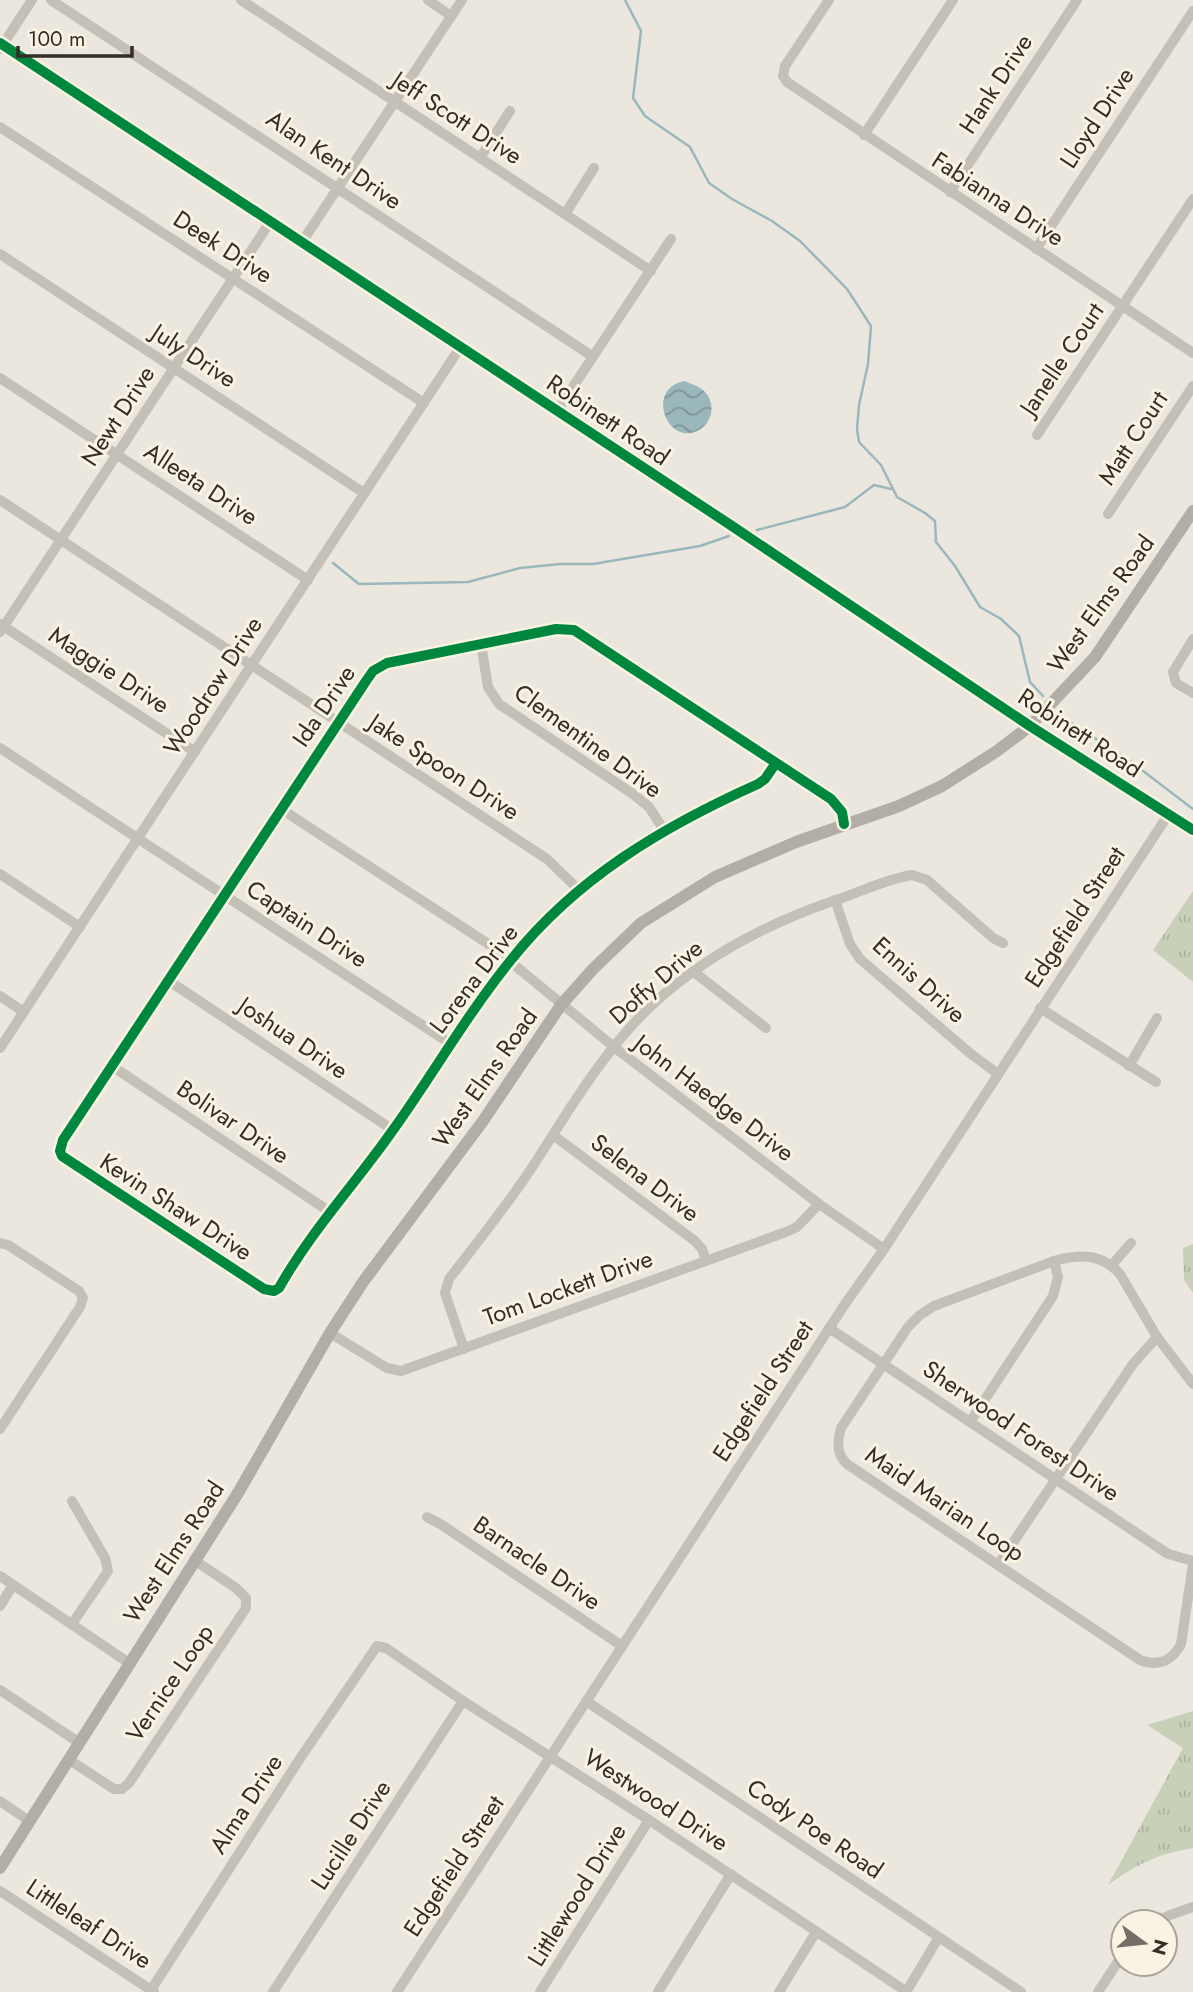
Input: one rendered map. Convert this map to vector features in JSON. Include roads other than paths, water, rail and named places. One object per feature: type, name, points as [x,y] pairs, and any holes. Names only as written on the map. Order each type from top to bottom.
[{"type":"main road","name":"West Elms Road","points":[[0,1868],[238,1493],[330,1333],[363,1282],[483,1121],[561,1005],[593,969],[641,923],[715,877],[748,861],[899,806],[942,786],[1030,726],[1095,657],[1193,512]]},
{"type":"street","points":[[1,46],[32,0]]},
{"type":"street","name":"Alan Kent Drive","points":[[51,0],[592,356]]},
{"type":"street","name":"Jeff Scott Drive","points":[[241,0],[651,271]]},
{"type":"street","points":[[428,0],[451,16]]},
{"type":"street","points":[[302,242],[461,0]]},
{"type":"street","name":"Fabianna Drive","points":[[829,0],[785,66],[783,76],[786,82],[1193,353]]},
{"type":"street","points":[[864,135],[953,0]]},
{"type":"street","name":"Hank Drive","points":[[950,192],[1077,0]]},
{"type":"street","name":"Lloyd Drive","points":[[1036,249],[1193,11]]},
{"type":"street","name":"Robinett Road","points":[[1,46],[461,346],[1030,726],[1193,830]]},
{"type":"street","points":[[480,158],[510,111]]},
{"type":"street","name":"Deek Drive","points":[[0,127],[424,403]]},
{"type":"street","points":[[565,214],[594,168]]},
{"type":"street","name":"Janelle Court","points":[[1037,435],[1193,199]]},
{"type":"street","name":"Newt Drive","points":[[1,628],[270,222]]},
{"type":"street","points":[[556,411],[671,239]]},
{"type":"street","name":"July Drive","points":[[0,254],[364,494]]},
{"type":"street","name":"Woodrow Drive","points":[[0,1048],[461,346]]},
{"type":"street","name":"Alleeta Drive","points":[[0,378],[308,580]]},
{"type":"street","name":"Matt Court","points":[[1108,514],[1193,386]]},
{"type":"street","name":"Jake Spoon Drive","points":[[0,500],[547,859],[579,890]]},
{"type":"street","name":"Maggie Drive","points":[[1,628],[195,752]]},
{"type":"street","name":"Ida Drive","points":[[60,1151],[63,1140],[281,809],[366,681],[379,667],[556,629],[574,630],[831,799],[842,811],[844,824]]},
{"type":"street","points":[[1193,639],[1173,672],[1176,682],[1193,693]]},
{"type":"street","name":"Clementine Drive","points":[[481,644],[488,688],[499,704],[633,793],[649,807],[664,830]]},
{"type":"street","name":"Captain Drive","points":[[0,748],[451,1044]]},
{"type":"street","name":"Lorena Drive","points":[[274,1291],[279,1288],[304,1247],[393,1130],[510,960],[535,932],[579,890],[626,855],[664,830],[758,784],[776,763]]},
{"type":"street","name":"John Haedge Drive","points":[[281,809],[510,960],[614,1047],[819,1204],[884,1249]]},
{"type":"street","name":"Edgefield Street","points":[[397,1992],[829,1328],[884,1249],[1168,815]]},
{"type":"street","points":[[0,874],[80,927]]},
{"type":"street","name":"Doffy Drive","points":[[464,1349],[446,1301],[446,1285],[508,1201],[614,1047],[653,1005],[694,972],[746,937],[781,920],[905,876],[920,876],[993,938],[1003,943]]},
{"type":"street","name":"Ennis Drive","points":[[835,900],[850,944],[860,960],[998,1074]]},
{"type":"street","points":[[694,972],[766,1028]]},
{"type":"street","name":"Joshua Drive","points":[[169,981],[393,1130]]},
{"type":"street","points":[[0,996],[24,1012]]},
{"type":"street","points":[[1040,1008],[1156,1082]]},
{"type":"street","points":[[1129,1066],[1157,1018]]},
{"type":"street","name":"Bolivar Drive","points":[[112,1066],[330,1212]]},
{"type":"street","name":"Selena Drive","points":[[553,1135],[695,1241],[706,1260]]},
{"type":"street","name":"Kevin Shaw Drive","points":[[60,1151],[62,1156],[78,1168],[264,1289],[274,1291]]},
{"type":"street","name":"Tom Lockett Drive","points":[[330,1333],[394,1371],[401,1371],[797,1227],[819,1204]]},
{"type":"street","points":[[0,1243],[8,1245],[79,1291],[83,1298],[80,1307],[0,1429]]},
{"type":"street","points":[[1131,1243],[1112,1265],[1157,1337],[1193,1384]]},
{"type":"street","name":"Maid Marian Loop","points":[[1112,1265],[1084,1255],[1054,1261],[934,1306],[920,1315],[908,1327],[841,1428],[837,1439],[841,1458],[1140,1660],[1159,1664],[1176,1653],[1181,1644],[1193,1562]]},
{"type":"street","points":[[970,1422],[1053,1296],[1058,1277],[1054,1261]]},
{"type":"street","name":"Sherwood Forest Drive","points":[[829,1328],[1168,1554],[1193,1562]]},
{"type":"street","points":[[998,1565],[1132,1364],[1157,1337]]},
{"type":"street","points":[[72,1501],[105,1558],[107,1571],[72,1624]]},
{"type":"street","name":"Barnacle Drive","points":[[427,1517],[622,1646]]},
{"type":"street","name":"Vernice Loop","points":[[68,1759],[114,1789],[122,1789],[129,1783],[246,1608],[246,1598],[236,1588],[194,1560]]},
{"type":"street","points":[[0,1576],[129,1662]]},
{"type":"street","points":[[0,1606],[13,1585]]},
{"type":"street","name":"Westwood Drive","points":[[380,1646],[649,1820],[906,1992]]},
{"type":"street","name":"Alma Drive","points":[[153,1991],[369,1656],[380,1646]]},
{"type":"street","points":[[0,1690],[78,1742]]},
{"type":"street","name":"Lucille Drive","points":[[273,1992],[463,1701]]},
{"type":"street","name":"Cody Poe Road","points":[[586,1701],[1021,1992]]},
{"type":"street","points":[[0,1801],[29,1821]]},
{"type":"street","name":"Littlewood Drive","points":[[540,1992],[649,1820]]},
{"type":"street","points":[[658,1992],[731,1874]]},
{"type":"street","name":"Littleleaf Drive","points":[[0,1891],[153,1991]]},
{"type":"street","points":[[779,1992],[816,1932]]},
{"type":"street","points":[[906,1992],[939,1937]]},
{"type":"street","points":[[1098,1992],[1109,1975]]},
{"type":"water","points":[[685,381],[705,392],[712,409],[704,426],[688,433],[678,431],[670,424],[663,404],[666,394],[673,386]]},
{"type":"waterway","points":[[625,0],[641,31],[633,98],[645,116],[690,147],[709,183],[800,241],[847,289],[871,326],[868,364],[859,405],[859,442],[881,465],[897,497],[935,521],[936,542],[955,566],[980,607],[1001,619],[1019,636],[1030,682],[1043,696]]},
{"type":"waterway","points":[[757,530],[845,507],[874,485],[891,489]]},
{"type":"waterway","points":[[333,563],[359,584],[468,582],[520,568],[593,564],[700,546],[729,536]]},
{"type":"waterway","points":[[1062,717],[1130,761],[1193,809]]}]
